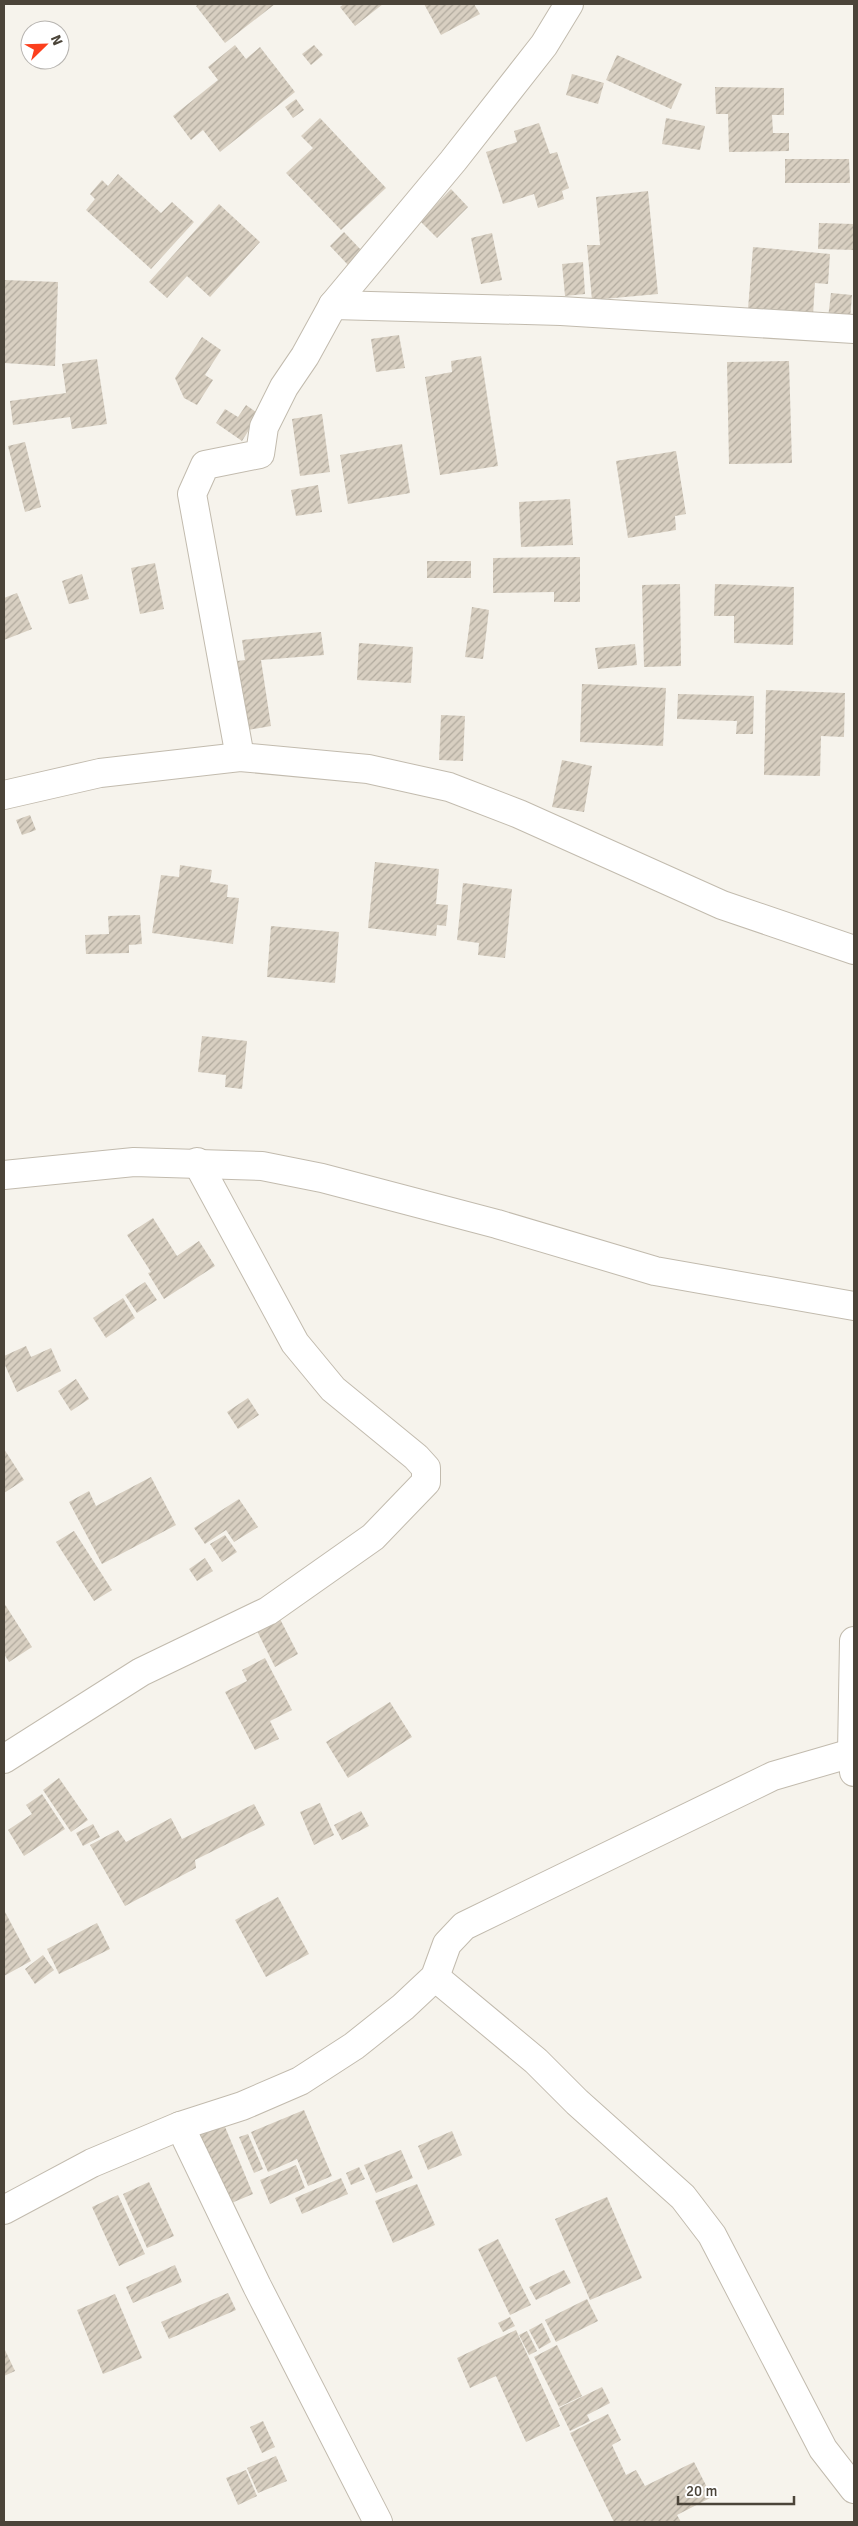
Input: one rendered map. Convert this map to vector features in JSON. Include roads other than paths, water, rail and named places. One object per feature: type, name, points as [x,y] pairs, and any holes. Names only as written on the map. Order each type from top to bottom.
[{"type":"street","points":[[240,757],[192,494],[205,465],[260,454],[264,427],[284,387],[305,356],[333,305],[453,161],[544,45],[569,4]]},
{"type":"street","points":[[333,305],[561,311],[854,329]]},
{"type":"street","points":[[4,795],[100,773],[240,757],[368,769],[449,787],[519,814],[722,905],[854,950]]},
{"type":"street","points":[[4,1175],[134,1162],[197,1162],[262,1166],[322,1178],[497,1224],[655,1271],[854,1306]]},
{"type":"street","points":[[4,1759],[141,1672],[268,1611],[373,1537],[426,1482],[426,1468],[416,1457],[333,1389],[295,1343],[197,1162]]},
{"type":"street","points":[[4,2210],[92,2163],[180,2126],[242,2106],[300,2081],[354,2046],[403,2007],[435,1977],[447,1944],[464,1926],[773,1776],[853,1762],[854,1641]]},
{"type":"street","points":[[435,1977],[536,2061],[577,2102],[683,2196],[712,2236],[823,2449],[854,2489]]},
{"type":"street","points":[[180,2126],[257,2286],[378,2522]]}]
